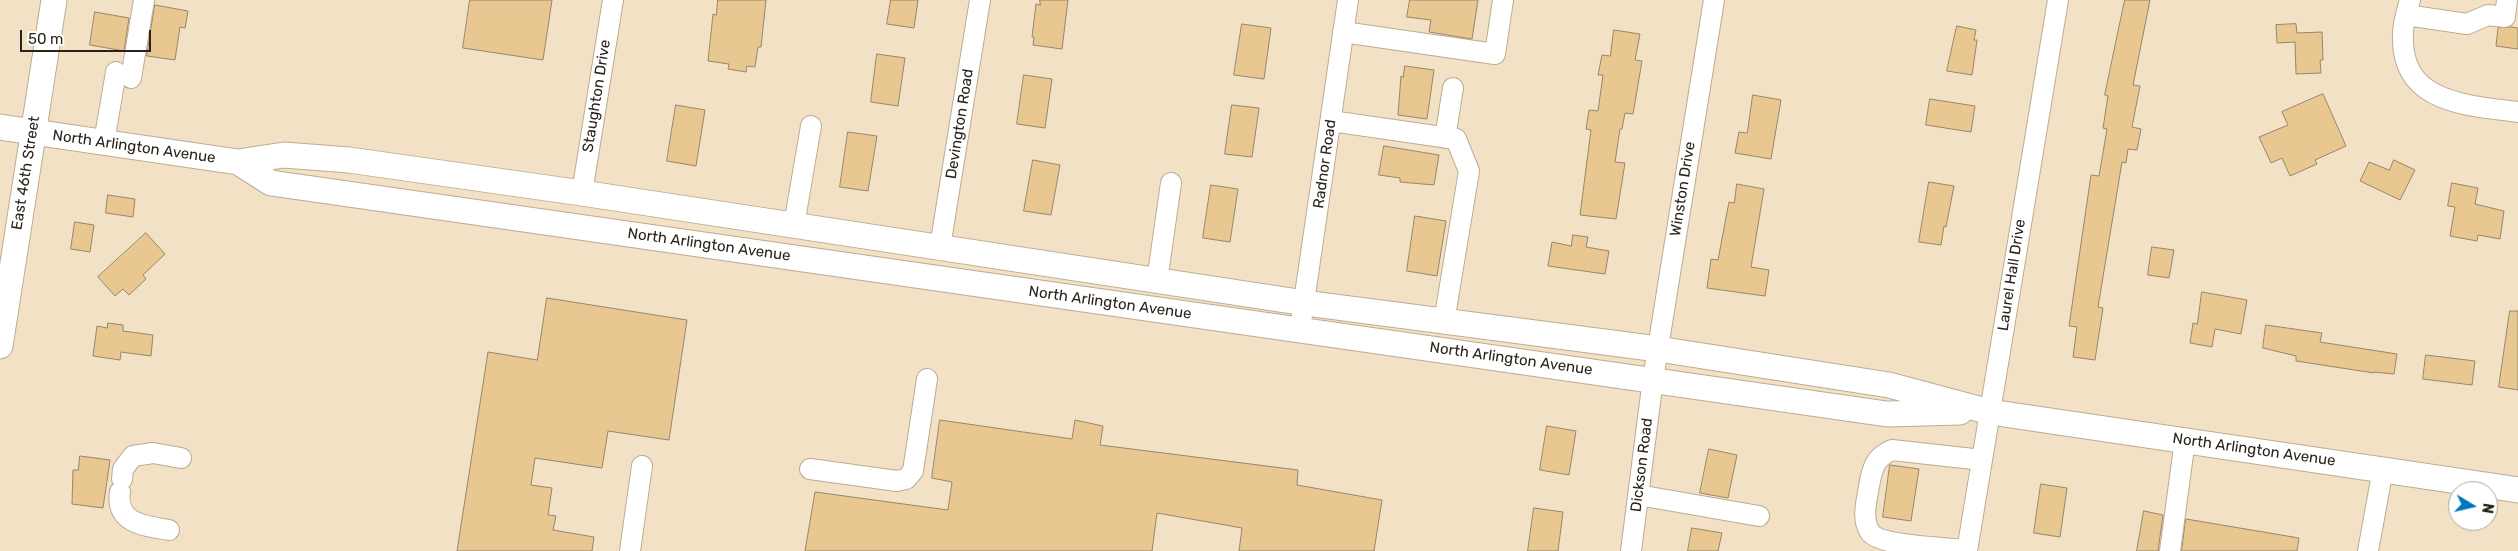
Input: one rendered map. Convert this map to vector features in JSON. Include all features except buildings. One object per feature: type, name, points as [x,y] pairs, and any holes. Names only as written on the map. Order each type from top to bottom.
[{"type":"main road","name":"East 46th Street","points":[[0,346],[7,256],[32,132],[54,0]]},
{"type":"main road","name":"North Arlington Avenue","points":[[0,127],[238,162],[284,155],[349,160],[582,193],[1305,303],[1658,349],[1889,386],[1990,412],[2383,468],[2518,490]]},
{"type":"main road","name":"North Arlington Avenue","points":[[238,162],[271,183],[1653,379],[1887,414],[1990,412]]},
{"type":"street","points":[[104,142],[144,0]]},
{"type":"street","name":"Staughton Drive","points":[[582,193],[613,0]]},
{"type":"street","name":"Devington Road","points":[[940,247],[980,0]]},
{"type":"street","name":"Radnor Road","points":[[1300,329],[1348,0]]},
{"type":"street","points":[[1343,32],[1495,54],[1503,0]]},
{"type":"street","name":"Winston Drive","points":[[1653,379],[1714,0]]},
{"type":"street","name":"Laurel Hall Drive","points":[[1967,551],[2058,0]]},
{"type":"street","points":[[2508,0],[2505,17],[2488,15],[2467,24],[2408,8],[2403,33],[2404,54],[2414,76],[2435,95],[2455,103],[2518,112]]},
{"type":"street","points":[[1445,138],[1453,88]]},
{"type":"street","points":[[1331,121],[1456,139],[1470,171],[1444,322]]},
{"type":"street","points":[[794,225],[811,126]]},
{"type":"street","points":[[1157,281],[1171,183]]},
{"type":"street","points":[[810,469],[896,480],[906,479],[913,471],[927,379]]},
{"type":"street","name":"Dickson Road","points":[[1631,551],[1653,379]]},
{"type":"street","points":[[2170,551],[2185,440]]},
{"type":"street","points":[[1967,551],[1879,539],[1871,533],[1867,526],[1865,513],[1869,488],[1874,464],[1882,454],[1892,450],[1982,460]]},
{"type":"street","points":[[169,530],[136,524],[122,514],[119,500],[123,469],[134,456],[153,453],[181,458]]},
{"type":"street","points":[[630,551],[642,466]]},
{"type":"street","points":[[2368,551],[2383,468]]},
{"type":"street","points":[[1638,495],[1759,516]]}]
